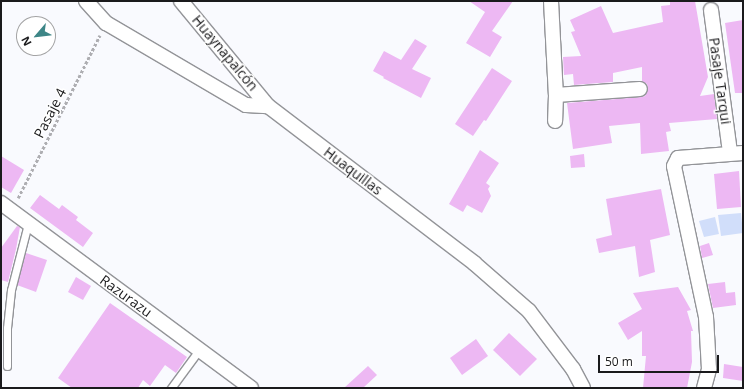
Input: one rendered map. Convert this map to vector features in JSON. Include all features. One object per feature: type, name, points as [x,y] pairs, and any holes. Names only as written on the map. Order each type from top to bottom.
[{"type":"street","points":[[86,1],[106,23],[246,105],[268,106]]},
{"type":"street","name":"Huaynapalcón","points":[[181,1],[268,106]]},
{"type":"street","points":[[551,1],[556,95],[555,120]]},
{"type":"street","name":"Pasaje Tarqui","points":[[711,10],[736,153]]},
{"type":"street","points":[[556,95],[640,89]]},
{"type":"street","name":"Huaquillas","points":[[268,106],[474,263],[529,311],[573,369],[583,388]]},
{"type":"street","points":[[704,388],[710,369],[706,317],[674,166],[678,158],[736,153]]},
{"type":"street","name":"Razurazu","points":[[6,207],[251,388]]},
{"type":"lane","points":[[7,366],[7,328],[11,290],[28,224]]},
{"type":"lane","points":[[171,388],[199,350]]},
{"type":"path","name":"Pasaje 4","points":[[6,207],[106,23]]},
{"type":"shaded area","points":[[741,213],[743,233],[721,236],[718,215]]},
{"type":"shaded area","points":[[715,217],[719,234],[704,237],[699,221]]},
{"type":"building","points":[[469,1],[513,1],[492,31],[502,37],[490,57],[466,43],[485,12]]},
{"type":"building","points":[[670,1],[695,1],[708,77],[700,96],[714,94],[717,119],[669,123],[671,131],[666,132],[669,151],[641,154],[640,123],[609,126],[612,143],[573,149],[567,103],[641,97],[645,96],[648,89],[647,84],[642,81],[642,67],[613,73],[613,82],[574,85],[573,74],[564,75],[563,57],[581,56],[571,32],[575,31],[570,20],[601,6],[613,33],[663,22],[661,6],[670,5]]},
{"type":"building","points":[[743,20],[743,93],[735,93],[725,23]]},
{"type":"building","points":[[415,39],[427,46],[412,69],[431,78],[421,98],[373,71],[384,51],[401,60]]},
{"type":"building","points":[[492,68],[512,81],[486,121],[484,120],[473,136],[455,124]]},
{"type":"building","points":[[480,150],[499,163],[486,183],[490,186],[488,189],[491,196],[482,213],[467,205],[463,212],[449,204]]},
{"type":"building","points":[[584,154],[585,167],[571,168],[570,156]]},
{"type":"building","points":[[1,156],[24,170],[11,193],[1,187]]},
{"type":"building","points":[[739,171],[741,207],[717,209],[714,174]]},
{"type":"building","points":[[661,189],[670,235],[650,240],[655,272],[639,277],[635,246],[599,253],[596,239],[612,235],[606,199]]},
{"type":"building","points":[[40,195],[59,209],[62,205],[78,217],[76,220],[93,233],[83,247],[30,208]]},
{"type":"building","points":[[17,226],[20,227],[8,282],[1,280],[1,248]]},
{"type":"building","points":[[709,243],[713,255],[702,258],[700,246]]},
{"type":"building","points":[[26,253],[47,260],[36,292],[17,285]]},
{"type":"building","points":[[76,277],[91,286],[83,300],[68,292]]},
{"type":"building","points":[[725,282],[726,293],[735,292],[736,305],[713,308],[708,284]]},
{"type":"building","points":[[678,287],[691,310],[687,311],[693,331],[691,331],[692,362],[687,388],[643,388],[646,356],[642,356],[642,331],[628,340],[618,323],[642,309],[633,293]]},
{"type":"building","points":[[110,303],[187,357],[176,373],[165,365],[150,386],[143,380],[138,388],[72,388],[58,378]]},
{"type":"building","points":[[509,333],[537,359],[520,376],[493,350]]},
{"type":"building","points":[[476,339],[488,356],[462,375],[450,358]]},
{"type":"building","points":[[724,364],[743,367],[743,381],[723,378]]},
{"type":"building","points":[[368,366],[377,375],[363,388],[344,388]]}]
